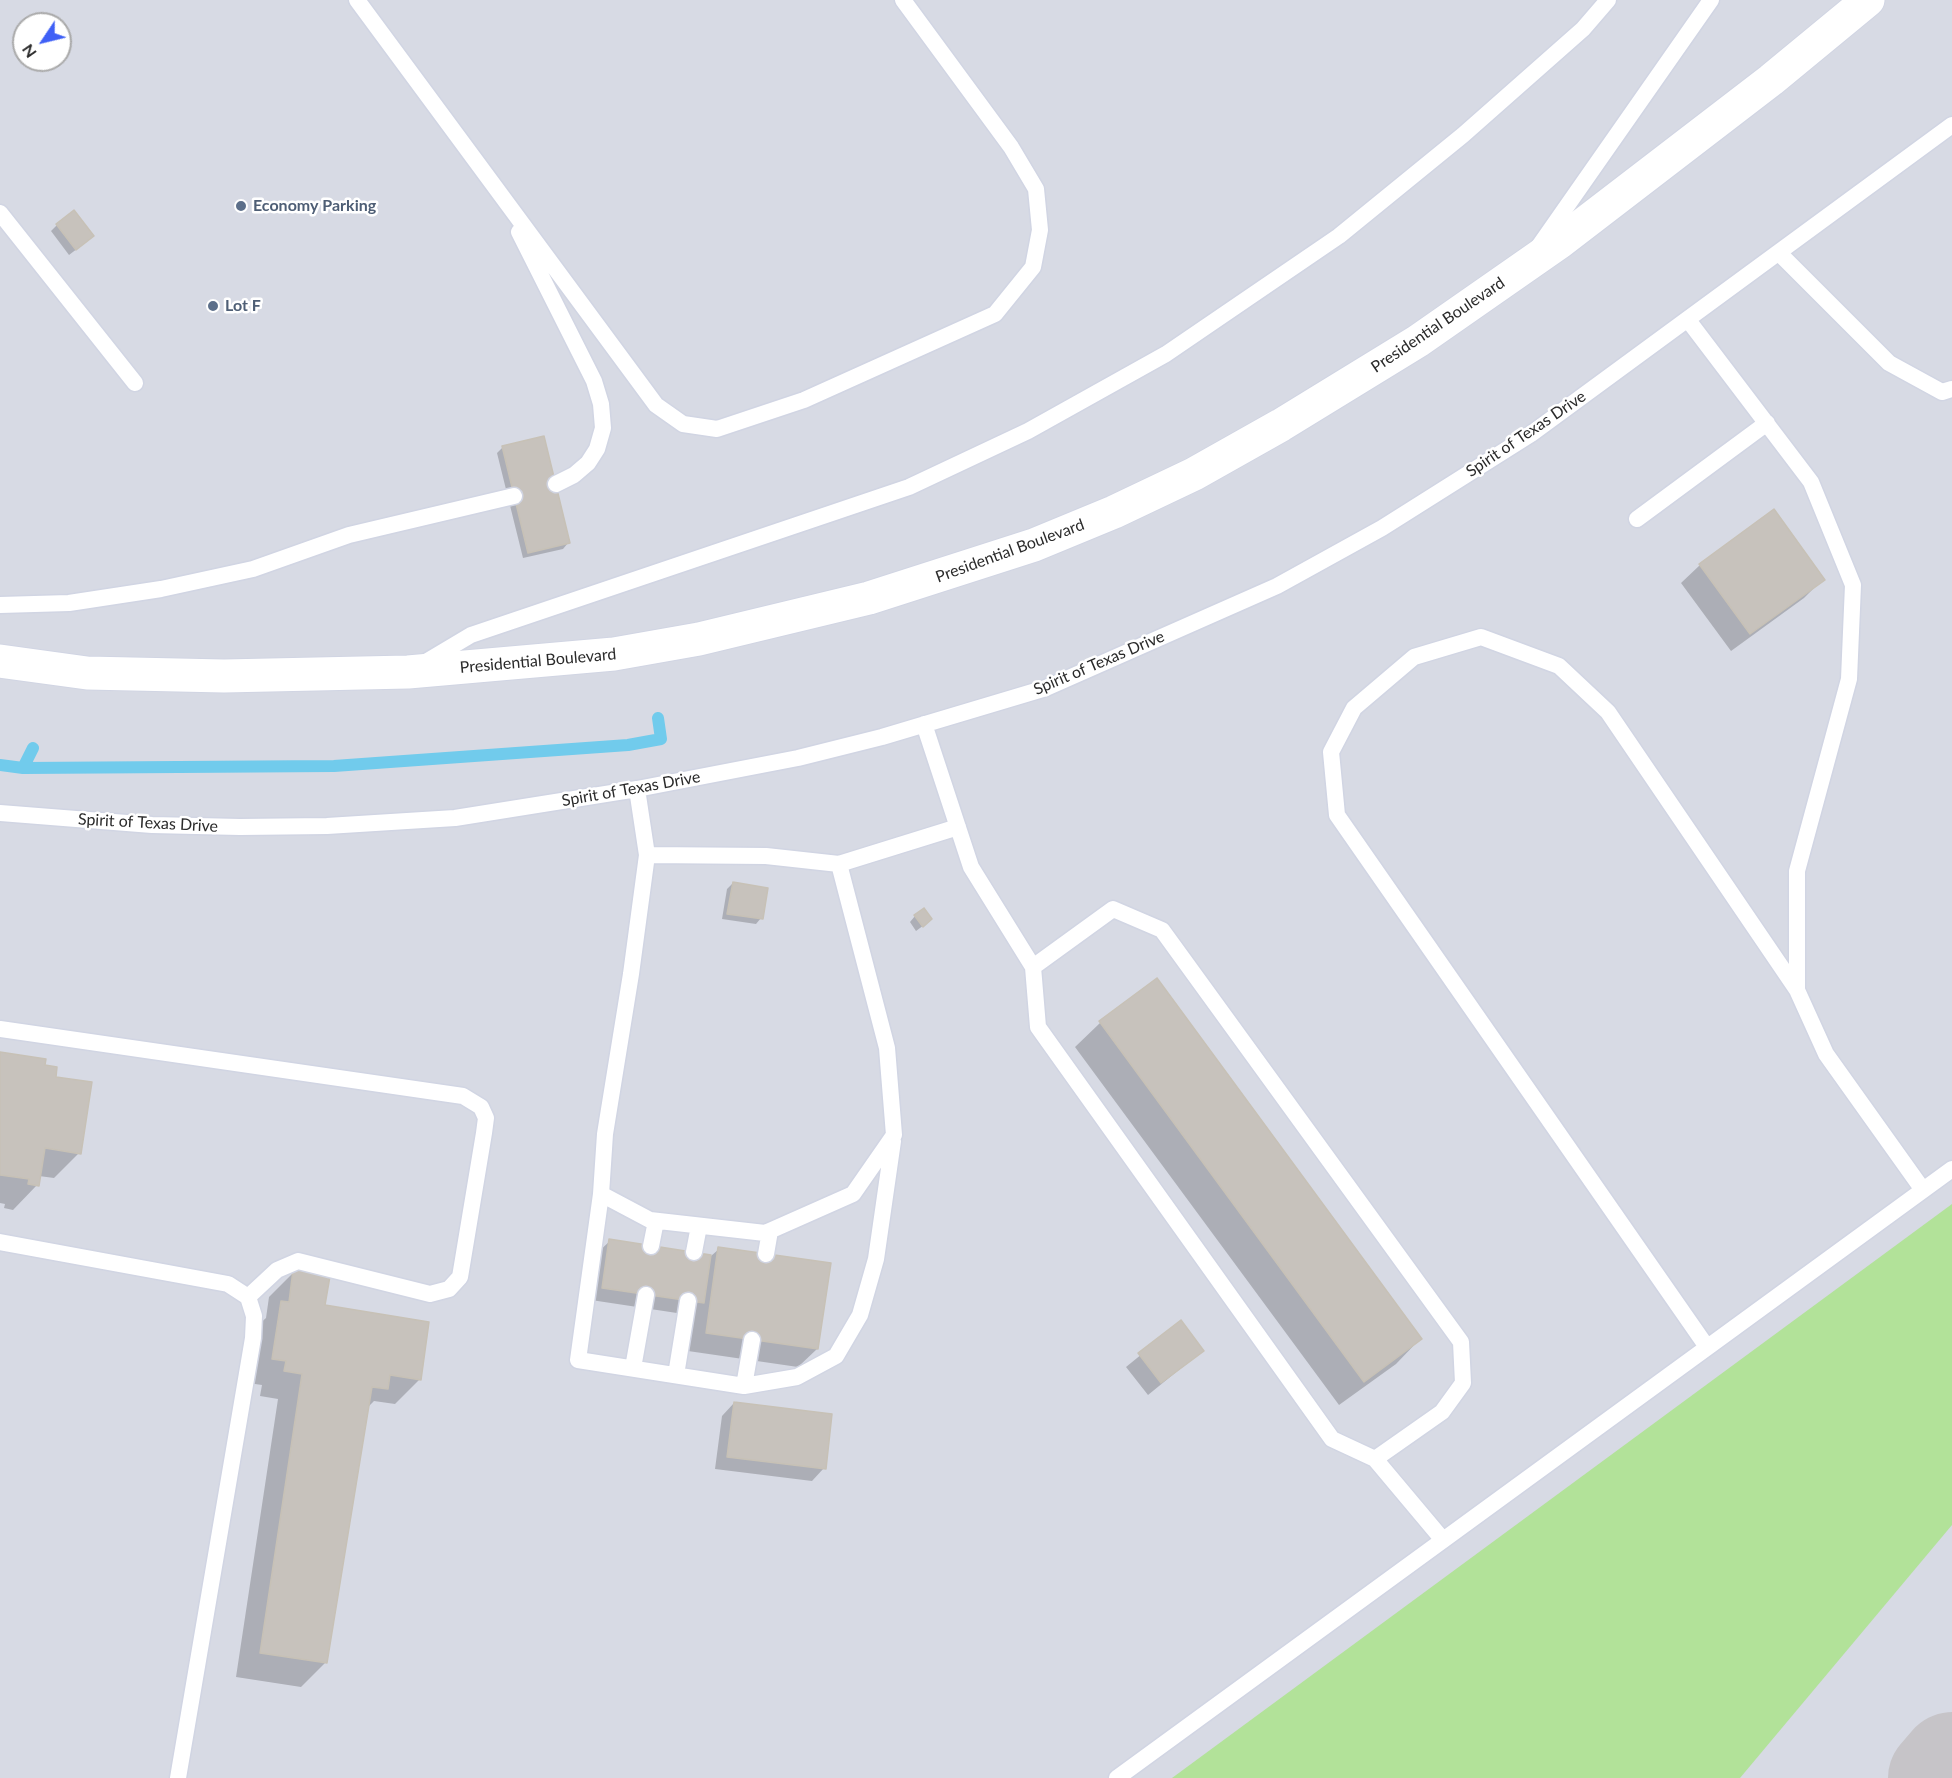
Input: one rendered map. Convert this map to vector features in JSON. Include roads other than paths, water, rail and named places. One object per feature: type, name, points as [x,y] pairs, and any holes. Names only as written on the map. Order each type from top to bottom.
[{"type":"main road","name":"Presidential Boulevard","points":[[0,661],[87,673],[224,676],[408,672],[614,654],[699,639],[869,598],[1034,545],[1114,512],[1194,474],[1281,425],[1418,341],[1522,268],[1771,80],[1868,0]]},
{"type":"lane","points":[[357,0],[656,405],[682,424],[717,429],[804,400],[995,314],[1033,267],[1040,230],[1036,189],[1011,147],[903,0]]},
{"type":"lane","points":[[408,672],[471,635],[909,488],[1028,431],[1156,360],[1338,236],[1472,127],[1583,29],[1608,0]]},
{"type":"lane","points":[[1522,268],[1712,0]]},
{"type":"lane","name":"Spirit of Texas Drive","points":[[0,813],[152,825],[327,826],[455,818],[637,789],[798,758],[1046,688],[1277,586],[1382,528],[1531,434],[1952,125]]},
{"type":"lane","points":[[500,194],[594,381],[602,404],[603,428],[597,449],[588,463],[574,475],[556,484]]},
{"type":"lane","points":[[1,217],[135,383]]},
{"type":"lane","points":[[1779,253],[1889,363],[1942,392],[1952,389]]},
{"type":"lane","points":[[1688,320],[1811,482],[1853,585],[1849,679],[1797,871],[1797,990]]},
{"type":"lane","points":[[1637,519],[1767,423]]},
{"type":"lane","points":[[0,605],[69,603],[161,590],[253,569],[348,535],[514,496]]},
{"type":"lane","points":[[1707,1347],[1337,815],[1331,752],[1354,708],[1414,657],[1481,637],[1559,666],[1608,712],[1797,990],[1826,1054],[1923,1190]]},
{"type":"lane","points":[[924,724],[971,867],[1033,967],[1038,1027],[1332,1439],[1375,1459],[1443,1540]]},
{"type":"lane","points":[[637,789],[647,855],[632,974],[605,1134],[601,1194],[578,1360],[744,1386],[797,1377],[836,1356],[860,1315],[876,1259],[894,1135],[887,1048],[861,940],[839,864]]},
{"type":"lane","points":[[647,855],[766,856],[839,864],[958,827]]},
{"type":"lane","points":[[1033,967],[1113,909],[1162,930],[1461,1342],[1463,1383],[1442,1412],[1375,1459]]},
{"type":"lane","points":[[0,1029],[463,1095],[481,1107],[486,1118],[460,1277],[449,1289],[430,1294],[298,1261],[278,1270],[248,1297]]},
{"type":"lane","points":[[601,1194],[656,1221],[765,1233],[853,1194],[894,1135]]},
{"type":"lane","points":[[1117,1778],[1952,1169]]},
{"type":"lane","points":[[651,1246],[656,1221]]},
{"type":"lane","points":[[694,1252],[699,1226]]},
{"type":"lane","points":[[766,1254],[770,1231]]},
{"type":"lane","points":[[0,1242],[228,1284],[248,1297],[254,1316],[253,1338],[178,1778]]},
{"type":"lane","points":[[633,1368],[646,1295]]},
{"type":"lane","points":[[676,1375],[688,1301]]},
{"type":"lane","points":[[744,1386],[752,1340]]},
{"type":"waterway","points":[[23,768],[334,766],[628,745],[661,739],[658,718]]},
{"type":"waterway","points":[[0,765],[23,768],[33,748]]},
{"type":"place","name":"Economy Parking","points":[[241,206]]},
{"type":"place","name":"Lot F","points":[[213,306]]}]
